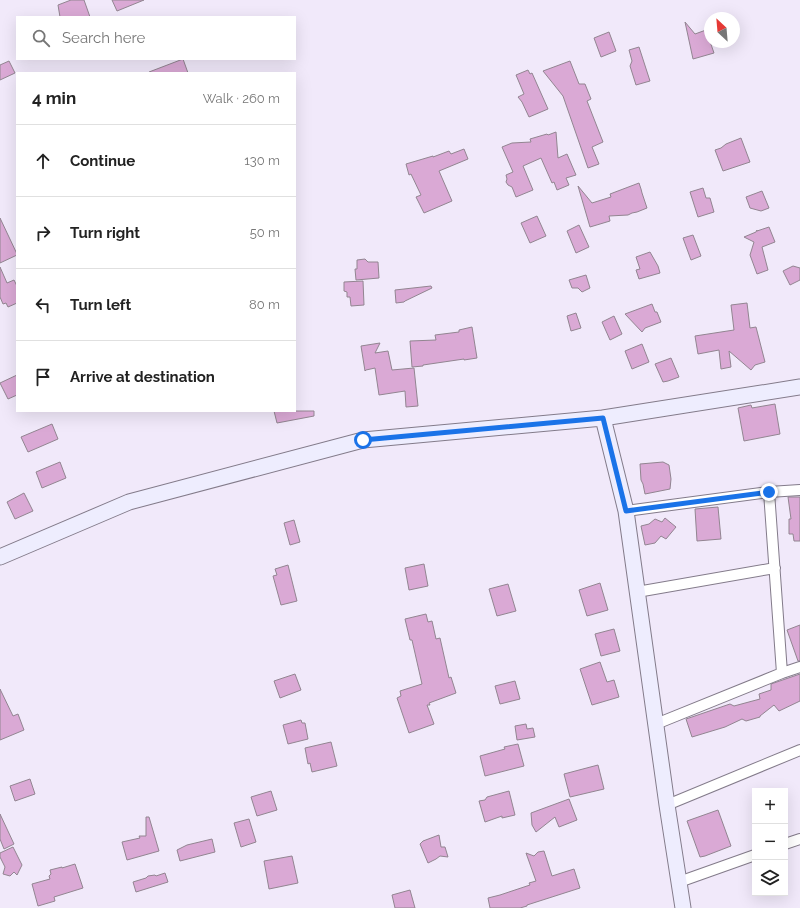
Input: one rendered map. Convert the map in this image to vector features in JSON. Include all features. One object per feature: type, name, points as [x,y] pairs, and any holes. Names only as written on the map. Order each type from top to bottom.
[{"type":"street","points":[[0,557],[129,502],[363,440],[603,418],[800,386]]},
{"type":"street","points":[[603,418],[626,511],[683,908]]},
{"type":"street","points":[[626,511],[769,492],[800,490]]},
{"type":"street","points":[[769,492],[782,673]]},
{"type":"street","points":[[637,592],[775,568]]},
{"type":"street","points":[[656,724],[800,667]]},
{"type":"street","points":[[667,805],[800,750]]},
{"type":"street","points":[[788,843],[800,838]]},
{"type":"street","points":[[679,882],[752,856]]},
{"type":"building","points":[[71,0],[84,0],[90,16],[60,16],[58,5]]},
{"type":"building","points":[[112,0],[144,0],[117,11]]},
{"type":"building","points":[[685,22],[695,34],[704,31],[704,48],[712,48],[714,53],[693,59]]},
{"type":"building","points":[[609,32],[616,51],[601,57],[594,38]]},
{"type":"building","points":[[639,47],[650,81],[636,85],[630,66],[632,61],[629,50]]},
{"type":"building","points":[[183,60],[188,72],[149,72]]},
{"type":"building","points":[[9,61],[15,73],[0,80],[0,65]]},
{"type":"building","points":[[570,61],[579,84],[585,84],[591,99],[587,101],[603,142],[592,147],[599,164],[588,168],[563,96],[543,71]]},
{"type":"building","points":[[528,70],[530,74],[532,73],[548,109],[529,117],[518,97],[524,94],[516,75]]},
{"type":"building","points":[[556,132],[558,158],[567,154],[576,175],[566,178],[569,185],[557,190],[554,182],[552,183],[541,158],[523,166],[533,190],[516,197],[512,187],[506,182],[506,175],[513,172],[502,147],[512,143],[531,142],[530,139]]},
{"type":"building","points":[[741,138],[750,162],[723,171],[715,150]]},
{"type":"building","points":[[464,149],[468,159],[439,171],[452,201],[424,213],[416,197],[421,195],[411,174],[409,175],[406,164],[449,151],[451,154]]},
{"type":"building","points":[[639,183],[647,208],[628,215],[609,216],[610,221],[590,227],[578,186],[592,203],[611,197],[610,194]]},
{"type":"building","points":[[703,188],[706,198],[710,198],[714,212],[698,217],[690,192]]},
{"type":"building","points":[[762,191],[769,208],[761,211],[750,208],[746,197]]},
{"type":"building","points":[[537,216],[546,236],[530,243],[521,223]]},
{"type":"building","points":[[0,218],[16,252],[16,255],[0,263]]},
{"type":"building","points":[[579,225],[589,247],[576,253],[567,231]]},
{"type":"building","points":[[769,227],[775,242],[762,247],[768,270],[757,274],[750,255],[754,242],[744,237],[756,232],[757,230]]},
{"type":"building","points":[[693,235],[701,256],[691,260],[683,238]]},
{"type":"building","points":[[650,252],[658,266],[660,273],[639,279],[636,270],[640,269],[636,257]]},
{"type":"building","points":[[365,259],[368,262],[378,262],[379,278],[356,280],[355,269],[357,269],[357,260]]},
{"type":"building","points":[[793,266],[800,268],[800,280],[790,285],[783,271]]},
{"type":"building","points":[[0,267],[7,283],[14,280],[16,284],[16,303],[8,307],[6,303],[3,304],[0,297]]},
{"type":"building","points":[[586,275],[590,288],[582,292],[578,288],[572,288],[569,280]]},
{"type":"building","points":[[363,281],[364,305],[351,306],[350,297],[347,297],[347,292],[344,291],[344,282]]},
{"type":"building","points":[[431,286],[432,288],[404,302],[396,303],[395,290]]},
{"type":"building","points":[[747,303],[750,328],[756,327],[765,362],[755,365],[751,370],[729,351],[731,367],[721,369],[719,350],[698,354],[695,336],[734,330],[731,305]]},
{"type":"building","points":[[652,304],[661,322],[645,328],[642,332],[625,314]]},
{"type":"building","points":[[576,313],[581,328],[571,331],[567,316]]},
{"type":"building","points":[[614,316],[622,334],[610,340],[602,322]]},
{"type":"building","points":[[472,327],[477,358],[412,367],[410,341],[436,340],[435,335],[459,332],[459,330]]},
{"type":"building","points":[[380,343],[375,353],[388,351],[392,370],[414,368],[418,406],[406,407],[405,391],[379,395],[375,368],[365,371],[361,346]]},
{"type":"building","points":[[642,344],[649,362],[632,369],[625,351]]},
{"type":"building","points":[[671,358],[679,377],[663,382],[655,364]]},
{"type":"building","points":[[16,375],[16,395],[8,399],[0,383]]},
{"type":"building","points":[[775,404],[780,434],[744,441],[738,408],[751,405],[752,408]]},
{"type":"building","points":[[314,411],[314,416],[277,423],[274,412]]},
{"type":"building","points":[[52,424],[58,439],[28,452],[21,437]]},
{"type":"building","points":[[60,462],[66,478],[42,488],[36,472]]},
{"type":"building","points":[[663,462],[669,465],[671,479],[670,489],[645,494],[641,480],[640,464]]},
{"type":"building","points":[[24,493],[33,511],[15,519],[7,502]]},
{"type":"building","points":[[788,497],[800,497],[800,541],[794,541],[793,534],[789,534],[789,519],[791,519]]},
{"type":"building","points":[[718,507],[721,539],[697,541],[695,509]]},
{"type":"building","points":[[665,518],[676,527],[666,539],[661,536],[655,543],[645,545],[641,526],[649,524],[655,519],[662,522]]},
{"type":"building","points":[[294,520],[300,542],[290,545],[284,523]]},
{"type":"building","points":[[424,564],[428,586],[409,590],[405,568]]},
{"type":"building","points":[[288,565],[297,601],[281,605],[273,576],[277,575],[275,569]]},
{"type":"building","points":[[600,583],[608,610],[587,616],[579,590]]},
{"type":"building","points":[[508,584],[516,611],[497,616],[489,589]]},
{"type":"building","points":[[426,614],[428,622],[432,621],[436,639],[440,638],[449,678],[451,677],[456,693],[429,703],[430,705],[427,705],[434,724],[409,733],[397,698],[401,696],[400,691],[422,684],[412,640],[410,640],[405,619]]},
{"type":"building","points":[[800,625],[800,661],[798,661],[787,630]]},
{"type":"building","points":[[614,629],[620,651],[601,656],[595,634]]},
{"type":"building","points":[[600,662],[607,682],[614,680],[619,697],[592,705],[580,669]]},
{"type":"building","points":[[295,674],[301,690],[280,698],[274,681]]},
{"type":"building","points":[[800,674],[800,701],[779,711],[774,705],[760,717],[746,721],[742,719],[725,727],[692,737],[686,719],[730,704],[734,706],[760,699],[759,694],[771,690],[771,684]]},
{"type":"building","points":[[515,681],[520,699],[500,704],[495,686]]},
{"type":"building","points":[[0,689],[13,716],[18,714],[24,730],[0,740]]},
{"type":"building","points":[[301,720],[302,723],[305,723],[308,739],[288,744],[283,725]]},
{"type":"building","points":[[526,724],[527,729],[533,728],[535,737],[517,740],[515,726]]},
{"type":"building","points":[[331,742],[337,766],[312,772],[310,763],[308,764],[305,748]]},
{"type":"building","points":[[518,744],[524,766],[485,776],[480,756],[505,749],[504,747]]},
{"type":"building","points":[[598,765],[604,789],[570,797],[564,774]]},
{"type":"building","points":[[30,779],[35,794],[15,801],[10,786]]},
{"type":"building","points":[[271,791],[277,810],[257,816],[251,797]]},
{"type":"building","points":[[509,791],[515,815],[502,818],[502,816],[485,822],[479,801],[485,800],[487,797]]},
{"type":"building","points":[[569,799],[577,820],[559,827],[555,817],[536,832],[532,825],[531,813]]},
{"type":"building","points":[[718,810],[731,846],[700,857],[687,821]]},
{"type":"building","points":[[0,814],[14,844],[4,849],[0,839]]},
{"type":"building","points":[[146,817],[149,817],[159,851],[127,860],[122,842],[140,838],[139,836],[146,836]]},
{"type":"building","points":[[249,819],[256,842],[241,847],[234,823]]},
{"type":"building","points":[[439,835],[441,847],[445,847],[448,857],[440,856],[428,863],[420,844],[423,841]]},
{"type":"building","points":[[212,839],[215,852],[180,861],[177,850],[187,845]]},
{"type":"building","points":[[13,847],[22,865],[17,875],[14,872],[10,876],[3,874],[5,867],[0,857],[0,853]]},
{"type":"building","points":[[544,851],[552,876],[574,869],[580,888],[520,908],[490,908],[488,898],[530,885],[529,883],[536,881],[526,853],[534,856],[538,852]]},
{"type":"building","points":[[292,856],[298,883],[269,889],[264,861]]},
{"type":"building","points":[[75,864],[83,888],[54,897],[55,901],[38,906],[32,884],[50,879],[50,870]]},
{"type":"building","points":[[165,873],[168,882],[136,892],[133,882],[148,876],[156,876]]},
{"type":"building","points":[[410,890],[415,908],[395,908],[392,895]]},
{"type":"route","points":[[363,440],[603,418],[626,511],[769,492]]}]
